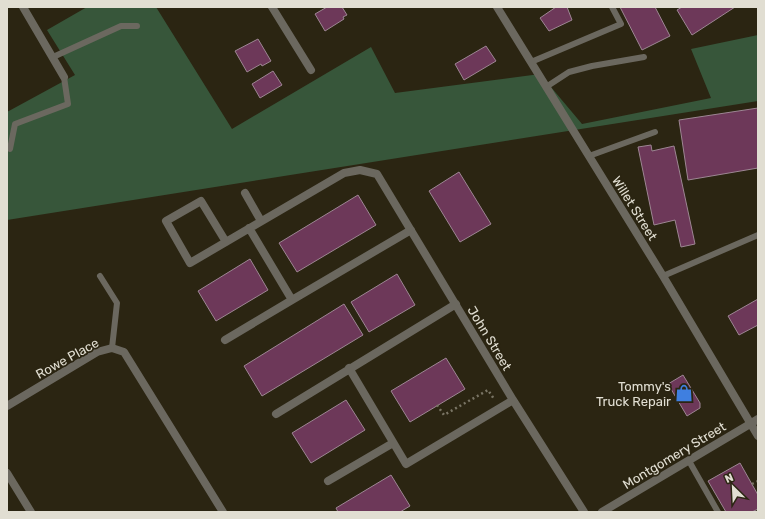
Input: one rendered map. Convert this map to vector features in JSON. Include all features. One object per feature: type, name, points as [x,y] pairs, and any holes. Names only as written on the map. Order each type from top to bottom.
[{"type":"street","points":[[23,7],[64,77]]},
{"type":"street","points":[[272,7],[311,70]]},
{"type":"street","name":"Willet Street","points":[[497,7],[663,276],[758,436]]},
{"type":"street","name":"John Street","points":[[261,221],[344,173],[360,170],[377,174],[513,400],[584,512]]},
{"type":"street","points":[[226,242],[201,201],[166,221],[190,263],[226,242],[261,221],[245,193]]},
{"type":"street","points":[[249,228],[292,300]]},
{"type":"street","points":[[225,340],[411,230]]},
{"type":"street","points":[[276,414],[456,304]]},
{"type":"street","name":"Rowe Place","points":[[7,406],[97,352],[112,348],[124,352],[223,512]]},
{"type":"street","points":[[349,368],[406,464],[513,400]]},
{"type":"street","name":"Montgomery Street","points":[[602,512],[758,419]]},
{"type":"street","points":[[328,481],[393,442]]},
{"type":"street","points":[[7,473],[31,512]]},
{"type":"lane","points":[[531,62],[621,24],[612,7]]},
{"type":"lane","points":[[53,57],[121,26],[137,26]]},
{"type":"lane","points":[[546,87],[569,72],[592,66],[644,57]]},
{"type":"lane","points":[[10,149],[15,124],[68,104],[64,77]]},
{"type":"lane","points":[[589,156],[654,132]]},
{"type":"lane","points":[[663,276],[758,235]]},
{"type":"lane","points":[[100,276],[116,303],[112,348]]},
{"type":"lane","points":[[689,461],[718,512]]},
{"type":"path","points":[[437,405],[444,415],[488,390],[494,399]]},
{"type":"path","points":[[752,484],[758,481]]},
{"type":"green space","points":[[87,7],[156,7],[232,129],[371,47],[395,93],[540,74],[582,124],[711,98],[691,49],[758,35],[758,101],[7,220],[7,112],[75,75],[47,30]]},
{"type":"building","points":[[327,7],[342,7],[347,15],[343,17],[344,19],[325,31],[315,14]]},
{"type":"building","points":[[556,7],[567,7],[572,20],[549,31],[540,18]]},
{"type":"building","points":[[620,7],[655,7],[670,36],[642,50]]},
{"type":"building","points":[[682,7],[735,7],[692,35],[677,10]]},
{"type":"building","points":[[258,39],[271,61],[262,66],[261,64],[247,72],[235,51]]},
{"type":"building","points":[[486,46],[496,61],[464,80],[455,64]]},
{"type":"building","points":[[273,71],[282,85],[260,98],[252,84]]},
{"type":"building","points":[[758,108],[758,168],[688,180],[679,120]]},
{"type":"building","points":[[651,145],[652,151],[674,146],[695,244],[681,247],[675,220],[654,225],[638,147]]},
{"type":"building","points":[[459,172],[491,224],[460,242],[429,191]]},
{"type":"building","points":[[358,195],[376,225],[297,272],[279,243]]},
{"type":"building","points":[[250,259],[268,290],[216,321],[198,291]]},
{"type":"building","points":[[397,274],[415,305],[369,332],[351,302]]},
{"type":"building","points":[[758,299],[758,325],[739,335],[728,316]]},
{"type":"building","points":[[344,304],[363,335],[262,396],[244,366]]},
{"type":"building","points":[[446,358],[465,389],[410,422],[391,391]]},
{"type":"building","name":"Tommy's Truck Repair","points":[[683,375],[700,403],[700,408],[687,416],[668,384]]},
{"type":"building","points":[[346,400],[365,430],[311,463],[292,433]]},
{"type":"building","points":[[740,463],[758,495],[758,509],[752,512],[726,512],[708,481]]},
{"type":"building","points":[[391,475],[410,506],[400,512],[338,512],[336,508]]},
{"type":"place","name":"Tommy's Truck Repair","points":[[684,393]]}]
